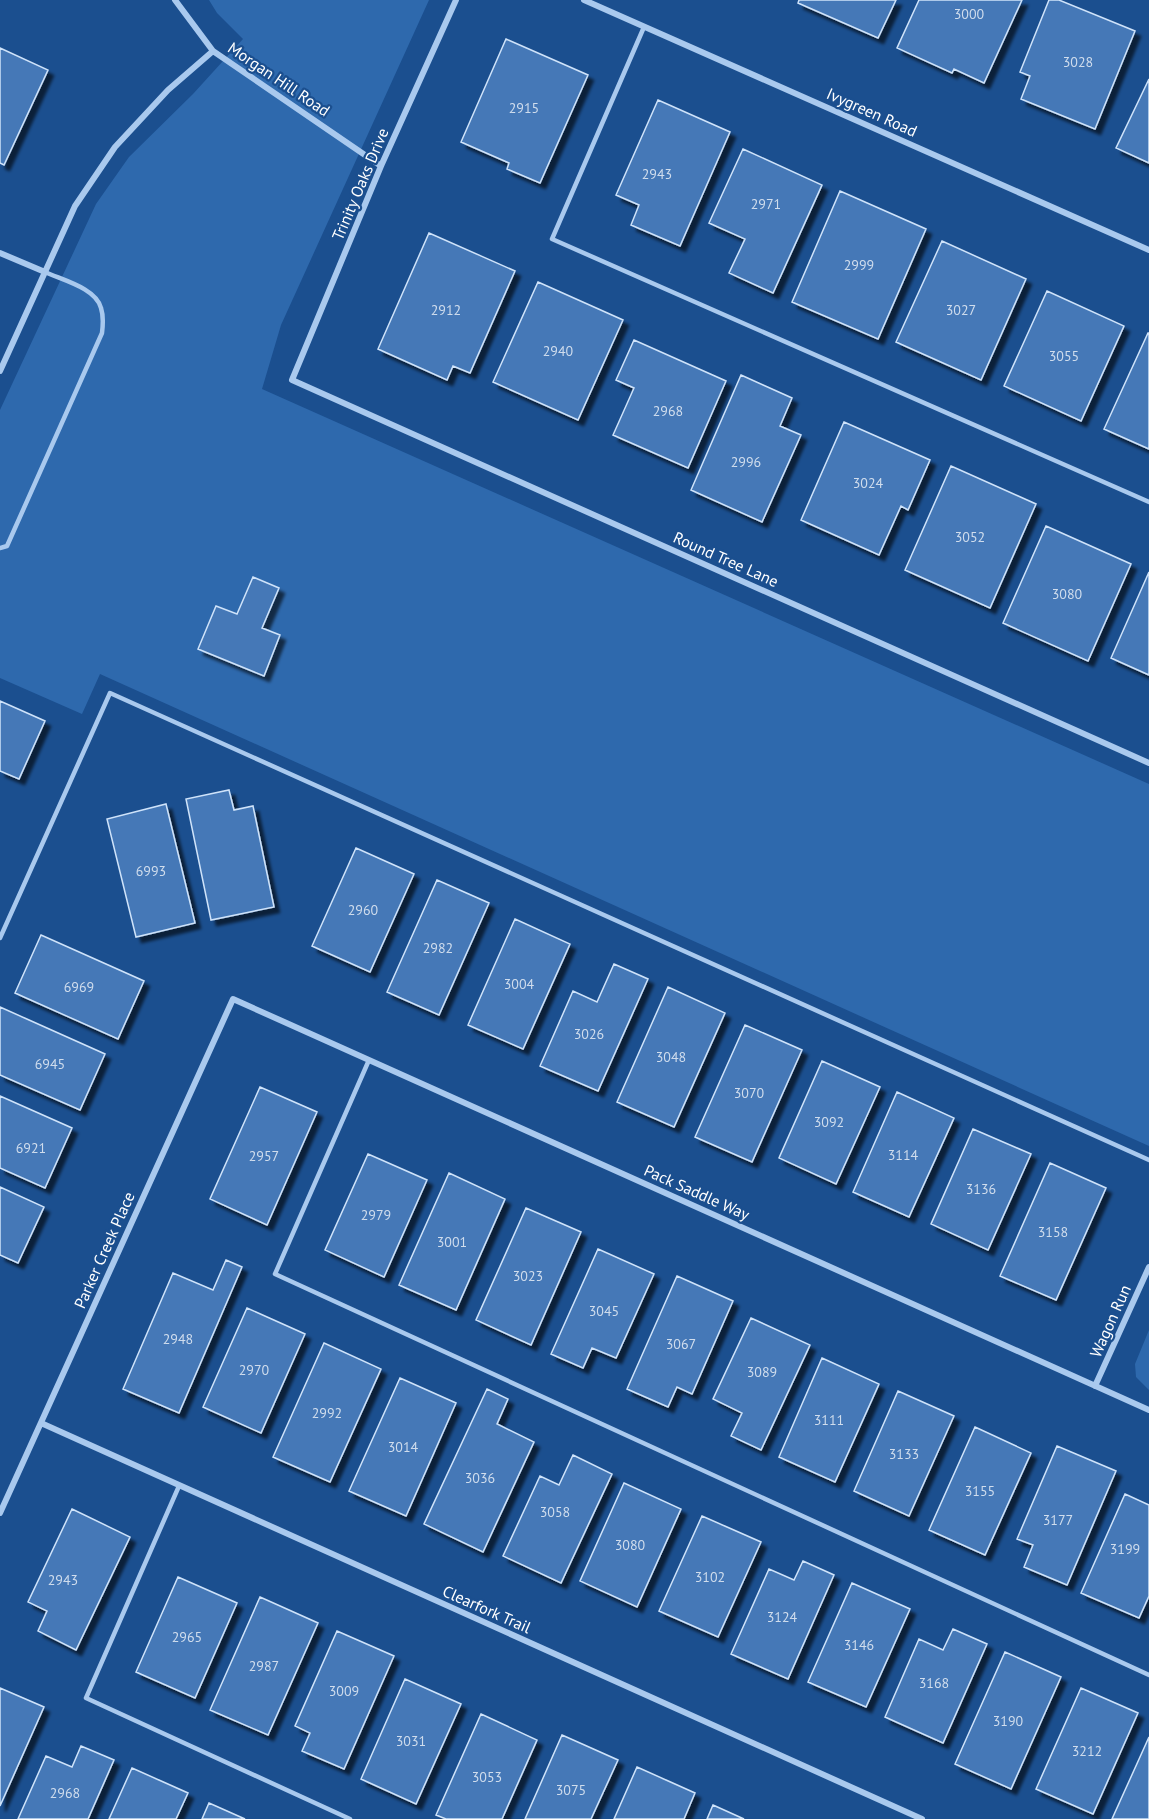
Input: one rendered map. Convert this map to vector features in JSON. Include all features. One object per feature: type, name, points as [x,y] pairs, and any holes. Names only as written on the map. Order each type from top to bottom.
[{"type":"street","name":"Morgan Hill Road","points":[[176,0],[213,51],[381,166]]},
{"type":"street","name":"Trinity Oaks Drive","points":[[292,380],[381,166],[456,0]]},
{"type":"street","name":"Ivygreen Road","points":[[584,0],[1149,250]]},
{"type":"street","points":[[0,371],[75,206],[115,147],[168,90],[213,51]]},
{"type":"street","points":[[0,253],[45,272]]},
{"type":"street","name":"Round Tree Lane","points":[[292,380],[1149,763]]},
{"type":"street","name":"Pack Saddle Way","points":[[233,999],[1149,1410]]},
{"type":"street","name":"Parker Creek Place","points":[[0,1513],[233,999]]},
{"type":"street","name":"Wagon Run","points":[[1095,1386],[1149,1267]]},
{"type":"street","name":"Clearfork Trail","points":[[41,1423],[922,1819]]},
{"type":"lane","points":[[644,27],[552,239],[1149,502]]},
{"type":"lane","points":[[0,548],[7,546],[102,333],[101,306],[89,292],[45,272]]},
{"type":"lane","points":[[0,938],[110,693],[1149,1160]]},
{"type":"lane","points":[[369,1060],[275,1274],[1149,1675]]},
{"type":"lane","points":[[179,1486],[86,1698],[350,1819]]},
{"type":"shaded area","points":[[209,0],[429,0],[281,325],[262,389],[1149,784],[1149,1146],[100,674],[82,714],[0,678],[0,410],[96,204],[129,157],[193,94],[243,39],[217,13]]},
{"type":"shaded area","points":[[1149,1330],[1149,1390],[1136,1377],[1135,1364]]},
{"type":"building","points":[[799,0],[896,0],[878,38],[798,3]]},
{"type":"building","points":[[919,0],[1022,0],[984,83],[954,69],[952,73],[897,48]]},
{"type":"building","points":[[1049,0],[1059,0],[1135,31],[1095,129],[1021,99],[1030,76],[1020,72]]},
{"type":"building","points":[[506,39],[588,75],[540,183],[507,169],[509,163],[461,142]]},
{"type":"building","points":[[0,48],[48,70],[4,165],[0,163]]},
{"type":"building","points":[[1149,79],[1149,163],[1116,148]]},
{"type":"building","points":[[658,100],[730,132],[680,246],[631,225],[639,205],[616,195]]},
{"type":"building","points":[[743,149],[822,185],[773,293],[729,273],[745,239],[709,223]]},
{"type":"building","points":[[840,191],[926,229],[878,339],[792,302]]},
{"type":"building","points":[[429,233],[515,271],[470,373],[453,366],[447,380],[378,349]]},
{"type":"building","points":[[942,241],[1026,279],[981,380],[896,342]]},
{"type":"building","points":[[538,282],[623,320],[578,420],[493,382]]},
{"type":"building","points":[[1047,291],[1124,326],[1081,421],[1004,386]]},
{"type":"building","points":[[1149,333],[1149,449],[1104,429]]},
{"type":"building","points":[[634,340],[726,381],[688,468],[613,435],[634,388],[616,380]]},
{"type":"building","points":[[741,375],[792,398],[780,426],[801,435],[762,522],[691,490]]},
{"type":"building","points":[[844,422],[930,460],[908,510],[901,506],[879,555],[801,520]]},
{"type":"building","points":[[951,466],[1036,504],[990,608],[905,570]]},
{"type":"building","points":[[1046,526],[1131,564],[1088,661],[1003,623]]},
{"type":"building","points":[[1149,572],[1149,675],[1111,658]]},
{"type":"building","points":[[253,577],[279,588],[262,628],[280,635],[264,676],[198,649],[216,606],[237,614]]},
{"type":"building","points":[[0,701],[45,721],[19,779],[0,771]]},
{"type":"building","points":[[229,790],[234,810],[253,806],[274,907],[211,920],[186,799]]},
{"type":"building","points":[[166,804],[195,923],[136,937],[107,819]]},
{"type":"building","points":[[356,848],[414,874],[370,972],[312,946]]},
{"type":"building","points":[[437,880],[489,903],[439,1015],[387,992]]},
{"type":"building","points":[[515,919],[570,944],[523,1049],[468,1025]]},
{"type":"building","points":[[41,935],[144,981],[118,1039],[15,993]]},
{"type":"building","points":[[614,964],[648,979],[598,1091],[540,1066],[573,991],[597,1002]]},
{"type":"building","points":[[668,987],[725,1013],[674,1127],[617,1102]]},
{"type":"building","points":[[0,1007],[105,1054],[80,1110],[0,1075]]},
{"type":"building","points":[[745,1025],[802,1050],[752,1162],[695,1137]]},
{"type":"building","points":[[822,1061],[880,1087],[836,1184],[779,1158]]},
{"type":"building","points":[[260,1087],[317,1112],[267,1225],[210,1199]]},
{"type":"building","points":[[897,1092],[954,1118],[909,1217],[853,1192]]},
{"type":"building","points":[[0,1096],[72,1128],[45,1188],[0,1168]]},
{"type":"building","points":[[973,1129],[1031,1154],[988,1250],[931,1224]]},
{"type":"building","points":[[368,1154],[427,1180],[384,1277],[325,1250]]},
{"type":"building","points":[[1050,1163],[1106,1188],[1056,1300],[1000,1276]]},
{"type":"building","points":[[449,1173],[505,1199],[456,1310],[399,1285]]},
{"type":"building","points":[[0,1187],[44,1207],[18,1263],[0,1255]]},
{"type":"building","points":[[526,1208],[581,1232],[531,1345],[476,1320]]},
{"type":"building","points":[[598,1249],[654,1274],[616,1358],[592,1348],[583,1368],[551,1354]]},
{"type":"building","points":[[226,1260],[242,1267],[179,1413],[123,1389],[173,1273],[213,1290]]},
{"type":"building","points":[[677,1276],[733,1301],[692,1394],[677,1387],[668,1407],[627,1389]]},
{"type":"building","points":[[247,1308],[305,1334],[261,1433],[203,1407]]},
{"type":"building","points":[[751,1318],[810,1345],[761,1450],[731,1436],[742,1413],[713,1399]]},
{"type":"building","points":[[324,1343],[381,1369],[330,1482],[273,1457]]},
{"type":"building","points":[[822,1358],[879,1384],[835,1482],[779,1457]]},
{"type":"building","points":[[400,1378],[456,1403],[406,1516],[349,1491]]},
{"type":"building","points":[[487,1389],[508,1399],[497,1424],[534,1442],[483,1552],[424,1524]]},
{"type":"building","points":[[898,1391],[954,1416],[909,1516],[854,1491]]},
{"type":"building","points":[[975,1427],[1031,1453],[985,1555],[929,1530]]},
{"type":"building","points":[[1057,1446],[1116,1471],[1067,1585],[1024,1567],[1033,1545],[1017,1539]]},
{"type":"building","points":[[573,1455],[612,1474],[561,1583],[503,1556],[540,1476],[559,1485]]},
{"type":"building","points":[[624,1483],[681,1509],[637,1607],[580,1581]]},
{"type":"building","points":[[1125,1494],[1149,1505],[1149,1596],[1139,1618],[1081,1593]]},
{"type":"building","points":[[72,1509],[130,1537],[76,1650],[38,1631],[47,1611],[28,1602]]},
{"type":"building","points":[[702,1516],[761,1542],[718,1637],[659,1611]]},
{"type":"building","points":[[803,1561],[834,1575],[788,1679],[731,1654],[769,1569],[794,1580]]},
{"type":"building","points":[[178,1577],[237,1603],[195,1698],[136,1672]]},
{"type":"building","points":[[852,1583],[910,1609],[866,1707],[808,1682]]},
{"type":"building","points":[[260,1597],[318,1623],[268,1735],[210,1710]]},
{"type":"building","points":[[953,1629],[987,1644],[943,1743],[885,1717],[919,1639],[943,1650]]},
{"type":"building","points":[[337,1631],[394,1656],[344,1769],[302,1751],[310,1733],[295,1726]]},
{"type":"building","points":[[1005,1652],[1061,1677],[1011,1789],[955,1764]]},
{"type":"building","points":[[405,1679],[461,1704],[416,1804],[361,1779]]},
{"type":"building","points":[[0,1688],[44,1707],[0,1806]]},
{"type":"building","points":[[1081,1688],[1138,1713],[1093,1814],[1036,1789]]},
{"type":"building","points":[[481,1714],[537,1740],[502,1819],[446,1819],[436,1815]]},
{"type":"building","points":[[562,1735],[618,1760],[591,1819],[525,1819]]},
{"type":"building","points":[[1149,1737],[1149,1819],[1112,1819]]},
{"type":"building","points":[[81,1746],[114,1760],[88,1819],[18,1819],[46,1756],[72,1767]]},
{"type":"building","points":[[637,1767],[695,1793],[684,1819],[614,1819]]},
{"type":"building","points":[[132,1768],[188,1793],[176,1819],[109,1819]]},
{"type":"building","points":[[209,1803],[245,1819],[202,1819]]},
{"type":"building","points":[[713,1805],[744,1819],[707,1819]]}]
